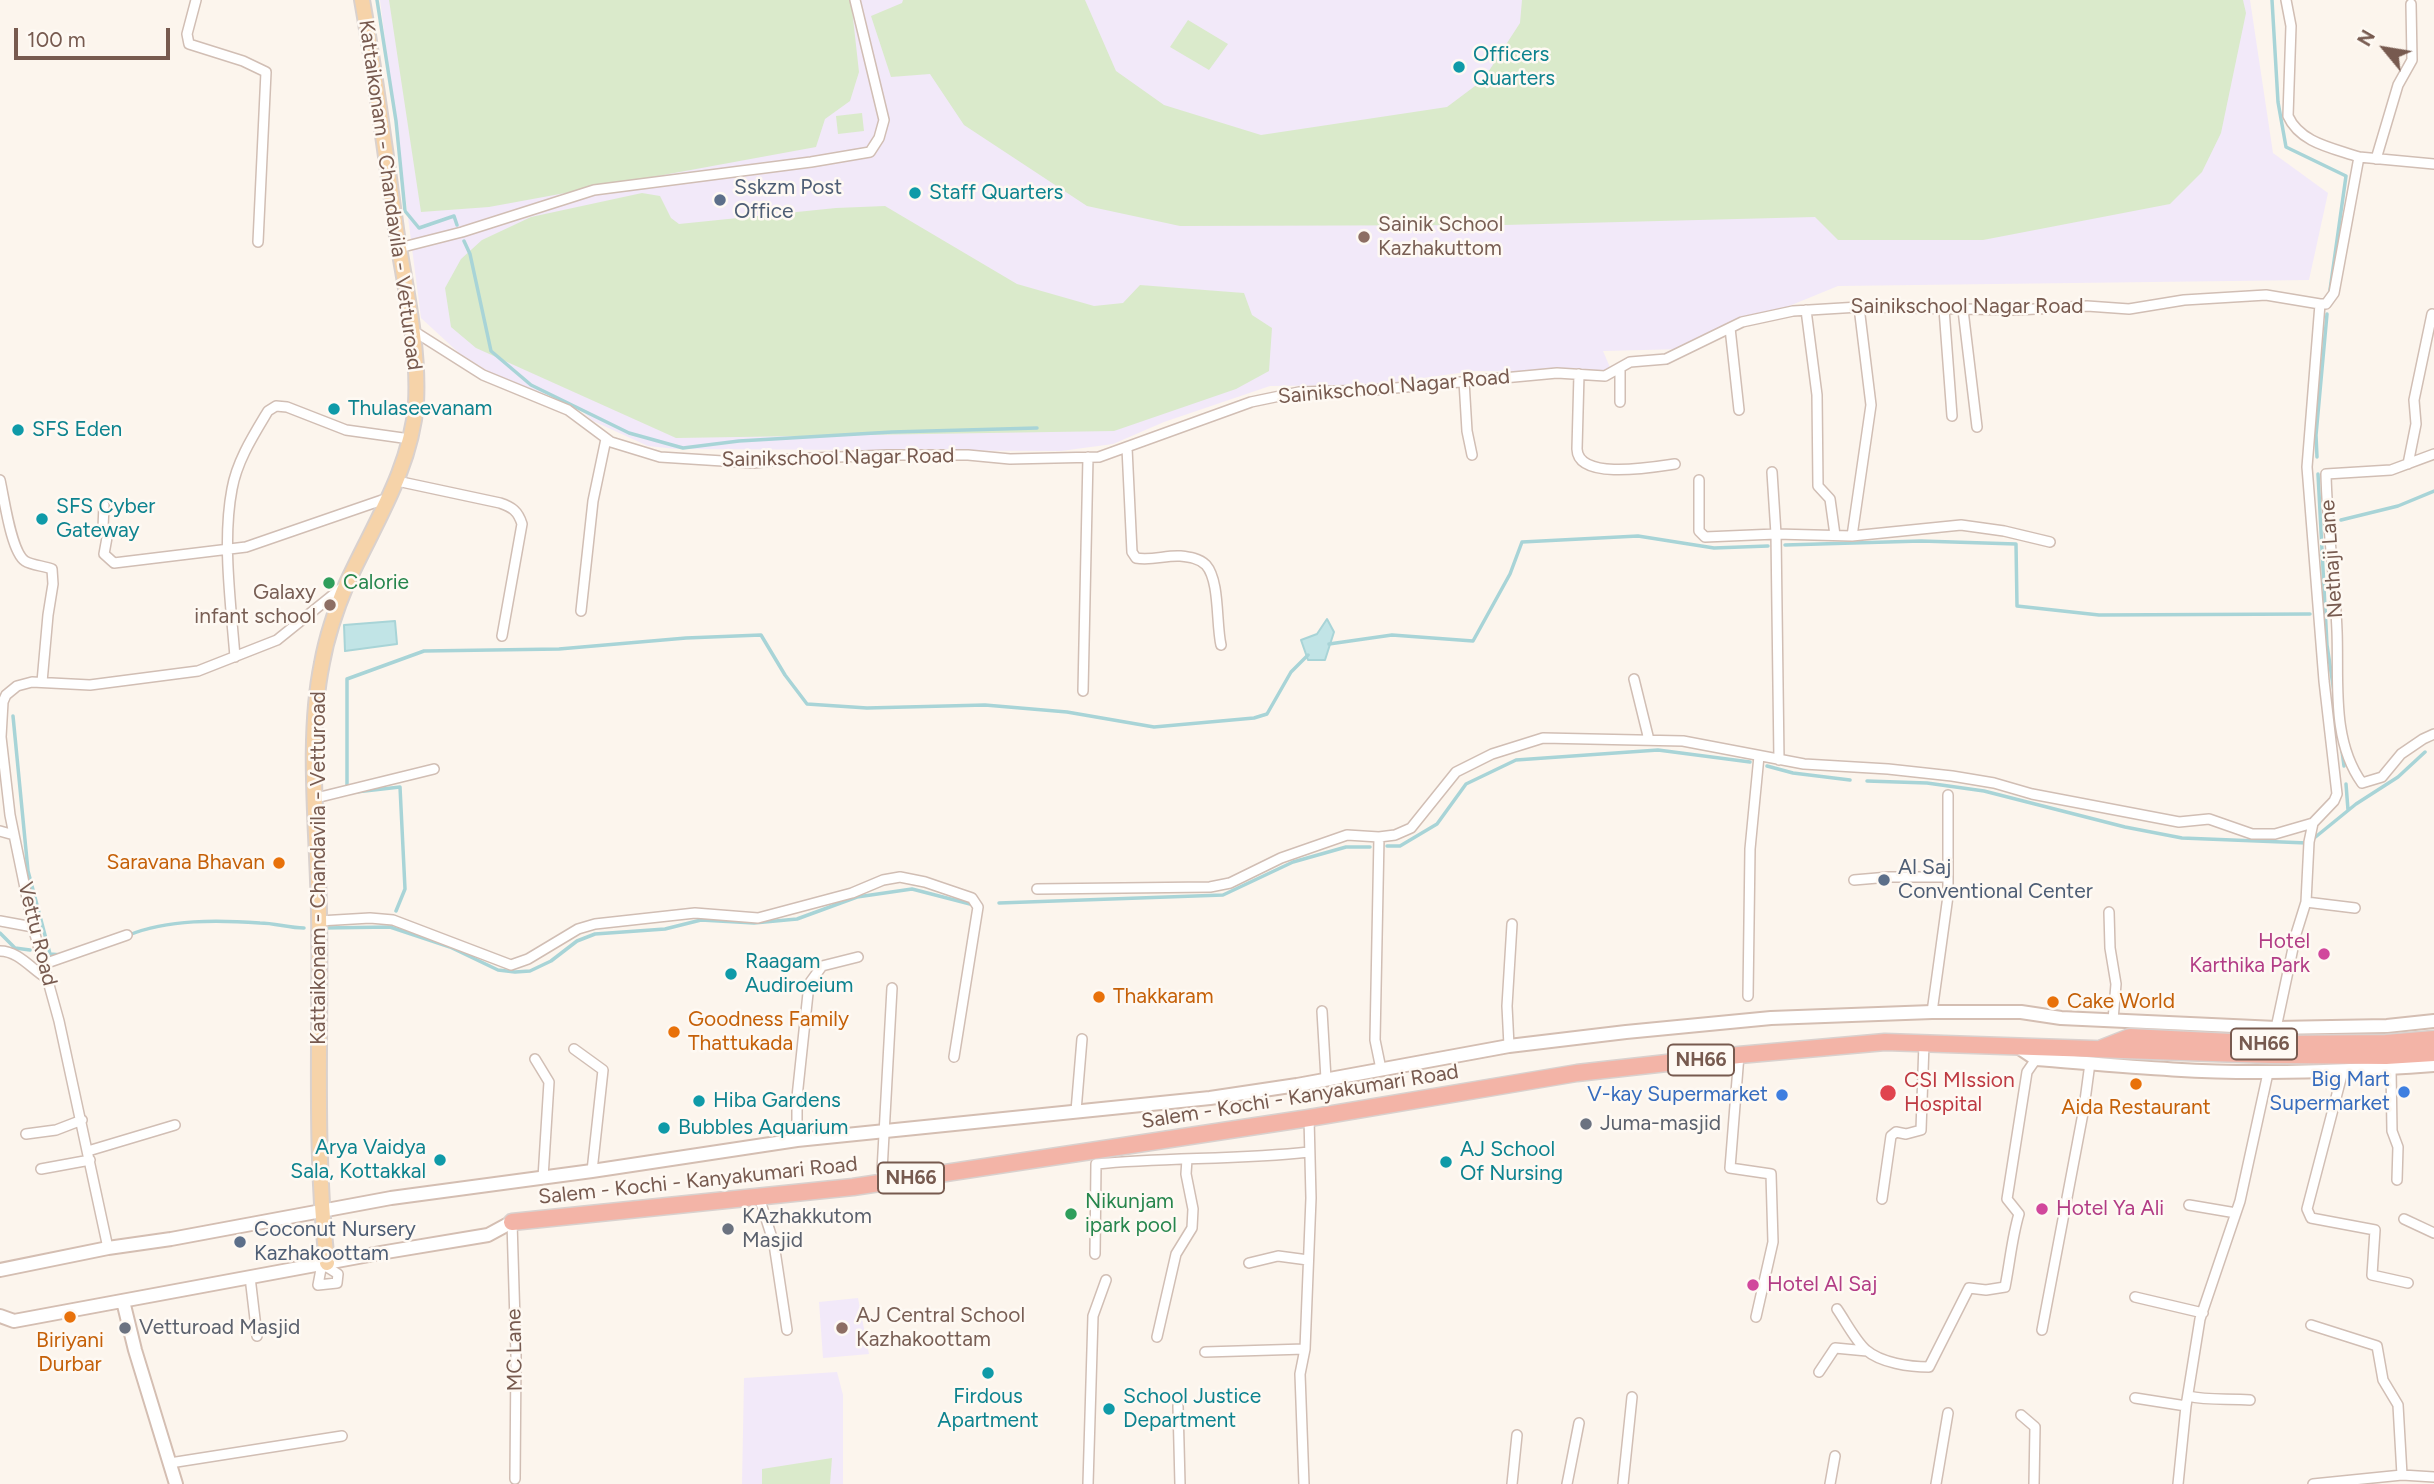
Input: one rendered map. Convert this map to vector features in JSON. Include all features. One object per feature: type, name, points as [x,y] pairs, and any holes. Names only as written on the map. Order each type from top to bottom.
[{"type":"highway","name":"Salem - Kochi - Kanyakumari Road","points":[[2093,1057],[2130,1037],[2271,1044],[2386,1043],[2434,1039]]},
{"type":"highway","name":"Salem - Kochi - Kanyakumari Road","points":[[512,1222],[853,1187],[1309,1118],[1577,1073],[1885,1042],[2018,1047],[2093,1057],[2133,1051],[2386,1056],[2434,1053]]},
{"type":"main road","name":"Kattaikonam - Chandavila - Vetturoad","points":[[327,1265],[321,1212],[318,1135],[319,920],[315,711],[321,668],[333,620],[347,584],[397,481],[410,439],[416,405],[412,330],[362,0]]},
{"type":"street","points":[[196,0],[187,34],[189,44],[243,61],[266,72],[258,242]]},
{"type":"street","points":[[399,248],[462,232],[594,190],[870,152],[879,138],[884,120],[855,0]]},
{"type":"street","points":[[2287,0],[2291,26],[2288,116],[2293,128],[2302,136],[2359,158],[2434,164]]},
{"type":"street","points":[[2376,159],[2398,85],[2412,60],[2411,4]]},
{"type":"street","points":[[1037,889],[1210,887],[1230,884],[1281,858],[1347,835],[1395,835],[1411,828],[1455,772],[1504,750],[1543,738],[1683,741],[1804,764],[1952,776],[2179,822],[2209,818],[2252,834],[2275,834],[2313,823],[2334,801],[2337,794],[2324,681],[2307,467],[2320,304],[2326,304],[2334,293],[2359,158]]},
{"type":"street","name":"Sainikschool Nagar Road","points":[[412,330],[483,375],[568,410],[606,439],[660,457],[754,463],[887,455],[968,455],[1010,459],[1099,457],[1251,402],[1299,392],[1374,390],[1557,373],[1605,376],[1630,362],[1665,359],[1742,322],[1806,310],[1859,307],[2018,310],[2087,306],[2129,309],[2184,300],[2266,295],[2320,304]]},
{"type":"street","points":[[1852,536],[1871,405],[1859,307]]},
{"type":"street","points":[[1944,309],[1952,416]]},
{"type":"street","points":[[1806,310],[1817,395],[1818,486],[1830,499],[1835,536]]},
{"type":"street","points":[[1963,310],[1977,427]]},
{"type":"street","points":[[2408,464],[2416,424],[2414,400],[2432,314]]},
{"type":"street","points":[[1730,328],[1739,410]]},
{"type":"street","points":[[1620,368],[1620,402]]},
{"type":"street","points":[[1579,374],[1577,456],[1581,462],[1622,470],[1675,464]]},
{"type":"street","points":[[1464,381],[1467,431],[1472,455]]},
{"type":"street","points":[[235,657],[228,551],[232,490],[240,462],[268,411],[276,406],[286,407],[346,430],[410,439]]},
{"type":"street","points":[[582,611],[593,501],[606,439]]},
{"type":"street","points":[[1127,448],[1132,552],[1136,558],[1142,559],[1176,555],[1194,558],[1205,564],[1215,590],[1221,645]]},
{"type":"street","name":"Nethaji Lane","points":[[2434,454],[2391,470],[2326,474],[2337,629],[2337,695],[2346,754],[2362,783],[2382,777],[2401,754],[2434,734]]},
{"type":"street","points":[[1083,691],[1088,457]]},
{"type":"street","points":[[1773,472],[1779,760]]},
{"type":"street","points":[[0,480],[15,545],[22,559],[52,569],[53,583],[47,615],[42,682]]},
{"type":"street","points":[[1699,480],[1701,535],[1712,537],[1776,534],[1852,536],[1961,525],[2004,531],[2050,542]]},
{"type":"street","points":[[397,481],[500,502],[511,506],[519,514],[522,524],[502,636]]},
{"type":"street","points":[[104,505],[103,528],[108,532],[104,554],[114,563],[246,548],[390,497]]},
{"type":"street","name":"Vettu Road","points":[[108,1248],[82,1120],[33,927],[14,835],[1,737],[1,709],[6,695],[16,687],[42,682],[90,685],[198,671],[277,640],[347,584]]},
{"type":"street","points":[[1634,679],[1649,740]]},
{"type":"street","points":[[1748,996],[1750,849],[1759,756]]},
{"type":"street","points":[[316,798],[434,769]]},
{"type":"street","points":[[1932,1012],[1947,911],[1948,795]]},
{"type":"street","points":[[2276,1028],[2296,934],[2306,902],[2309,842],[2313,823]]},
{"type":"street","points":[[0,831],[14,835]]},
{"type":"street","points":[[1379,837],[1376,1040],[1381,1069]]},
{"type":"street","points":[[319,920],[393,919],[512,965],[528,959],[578,929],[595,924],[695,913],[758,918],[852,893],[883,880],[900,877],[925,882],[972,898],[978,907],[954,1058]]},
{"type":"street","points":[[1854,880],[1948,877]]},
{"type":"street","points":[[2306,902],[2355,908]]},
{"type":"street","points":[[2109,912],[2110,948],[2116,984],[2113,1020]]},
{"type":"street","points":[[0,921],[33,927]]},
{"type":"street","points":[[1509,1046],[1507,1006],[1511,925]]},
{"type":"street","points":[[44,964],[127,935]]},
{"type":"street","points":[[0,951],[14,953],[34,972],[48,979]]},
{"type":"street","points":[[797,1140],[797,1097],[810,984],[822,966],[858,957]]},
{"type":"street","points":[[882,1171],[892,988]]},
{"type":"street","points":[[1322,1011],[1326,1079]]},
{"type":"street","points":[[0,1270],[390,1198],[797,1140],[1210,1098],[1509,1046],[1771,1018],[1932,1012],[2021,1012],[2061,1018],[2276,1028],[2386,1026],[2434,1021]]},
{"type":"street","points":[[1076,1111],[1082,1039]]},
{"type":"street","points":[[1882,1199],[1891,1136],[1896,1132],[1906,1134],[1921,1130],[1924,1043]]},
{"type":"street","points":[[2018,1047],[2036,1059],[2093,1057],[2268,1073],[2434,1065]]},
{"type":"street","points":[[574,1049],[603,1070],[592,1171]]},
{"type":"street","points":[[1739,1055],[1730,1168],[1771,1174],[1773,1242],[1756,1317]]},
{"type":"street","points":[[2042,1330],[2093,1057]]},
{"type":"street","points":[[536,1059],[549,1082],[543,1178]]},
{"type":"street","points":[[1819,1372],[1835,1348],[1867,1351],[1888,1361],[1929,1367],[1969,1288],[1986,1290],[2005,1287],[2019,1214],[2007,1199],[2027,1072],[2036,1059]]},
{"type":"street","points":[[2391,1069],[2392,1131],[2398,1147],[2397,1180]]},
{"type":"street","points":[[2343,1071],[2307,1209],[2311,1218],[2375,1230],[2372,1275],[2408,1283]]},
{"type":"street","points":[[2178,1484],[2186,1406],[2203,1313],[2236,1213],[2268,1073]]},
{"type":"street","points":[[1304,1484],[1300,1374],[1305,1349],[1311,1198],[1309,1118]]},
{"type":"street","points":[[26,1134],[56,1130],[82,1120]]},
{"type":"street","points":[[41,1169],[175,1125]]},
{"type":"street","points":[[1095,1254],[1096,1164],[1266,1157],[1310,1152]]},
{"type":"street","points":[[1157,1337],[1176,1254],[1192,1228],[1193,1209],[1186,1174],[1187,1159]]},
{"type":"street","points":[[758,1196],[774,1244],[787,1330]]},
{"type":"street","points":[[2189,1205],[2236,1213]]},
{"type":"street","points":[[2404,1219],[2434,1233]]},
{"type":"street","points":[[0,1316],[14,1321],[327,1265],[488,1235],[512,1222]]},
{"type":"street","name":"MC Lane","points":[[512,1222],[516,1355],[515,1479]]},
{"type":"street","points":[[1250,1263],[1278,1256],[1308,1260]]},
{"type":"street","points":[[250,1277],[257,1336]]},
{"type":"street","points":[[1088,1484],[1093,1316],[1106,1280]]},
{"type":"street","points":[[2135,1297],[2203,1313]]},
{"type":"street","points":[[123,1301],[135,1350],[176,1484]]},
{"type":"street","points":[[1837,1309],[1867,1351]]},
{"type":"street","points":[[2311,1325],[2377,1346],[2383,1380],[2398,1405],[2402,1475]]},
{"type":"street","points":[[1205,1352],[1305,1349]]},
{"type":"street","points":[[2188,1396],[2250,1400]]},
{"type":"street","points":[[1623,1484],[1632,1397]]},
{"type":"street","points":[[2135,1398],[2186,1406]]},
{"type":"street","points":[[1178,1406],[1181,1484]]},
{"type":"street","points":[[1936,1484],[1948,1413]]},
{"type":"street","points":[[2021,1415],[2035,1427],[2034,1484]]},
{"type":"street","points":[[1567,1484],[1579,1423]]},
{"type":"street","points":[[1511,1484],[1517,1435]]},
{"type":"street","points":[[170,1463],[342,1436]]},
{"type":"street","points":[[1830,1484],[1835,1456]]},
{"type":"street","points":[[2313,1484],[2402,1475],[2434,1477]]},
{"type":"shaded area","name":"Sainik School Kazhakuttom","points":[[380,0],[2250,0],[2273,153],[2328,193],[2309,280],[1838,286],[1684,349],[1603,351],[1612,372],[1474,371],[1372,385],[1270,386],[1164,422],[1113,444],[1061,451],[676,449],[648,446],[593,421],[574,404],[499,378],[459,353],[421,318]]},
{"type":"shaded area","name":"AJ Central School Kazhakoottam","points":[[858,1298],[869,1354],[823,1358],[819,1302]]},
{"type":"shaded area","points":[[837,1372],[843,1395],[843,1484],[742,1484],[744,1378]]},
{"type":"green space","points":[[389,0],[851,0],[859,72],[850,101],[825,119],[816,147],[489,207],[421,212]]},
{"type":"green space","points":[[903,0],[1085,0],[1116,71],[1164,105],[1261,135],[1447,107],[1483,80],[1520,23],[1522,0],[2243,0],[2246,13],[2221,133],[2202,172],[2170,204],[1983,240],[1838,240],[1815,217],[1504,225],[1180,226],[1087,206],[964,125],[930,74],[891,77],[871,16],[902,3]]},
{"type":"green space","points":[[1188,20],[1228,44],[1209,70],[1170,47]]},
{"type":"green space","points":[[862,113],[864,131],[838,134],[836,116]]},
{"type":"green space","points":[[642,193],[660,196],[671,218],[679,224],[836,208],[885,206],[1017,284],[1094,306],[1123,303],[1140,285],[1244,293],[1252,315],[1272,328],[1269,371],[1236,389],[1114,431],[676,438],[476,348],[451,327],[445,288],[461,259],[482,240],[531,217]]},
{"type":"green space","points":[[832,1458],[830,1484],[762,1484],[762,1469]]},
{"type":"water","points":[[1327,619],[1334,632],[1325,660],[1308,660],[1301,640],[1317,634]]},
{"type":"water","points":[[395,621],[397,644],[345,651],[344,625]]},
{"type":"waterway","points":[[377,0],[396,121],[405,211],[419,228],[454,216],[457,225]]},
{"type":"waterway","points":[[2272,0],[2278,102],[2286,147],[2346,176],[2330,290]]},
{"type":"waterway","points":[[464,241],[470,254],[491,351],[531,385],[629,433],[683,448],[739,441],[892,432],[1037,428]]},
{"type":"waterway","points":[[2317,457],[2316,435],[2327,314]]},
{"type":"waterway","points":[[2318,474],[2327,645],[2334,692]]},
{"type":"waterway","points":[[2341,520],[2398,506],[2434,491]]},
{"type":"waterway","points":[[1329,644],[1392,635],[1473,641],[1510,574],[1522,542],[1638,536],[1714,548],[1768,546]]},
{"type":"waterway","points":[[1785,545],[1921,541],[2016,544],[2017,606],[2099,615],[2310,614]]},
{"type":"waterway","points":[[347,788],[347,679],[424,651],[559,649],[686,638],[761,635],[785,675],[807,704],[867,708],[985,705],[1067,712],[1154,727],[1254,718],[1267,714],[1291,672],[1308,655]]},
{"type":"waterway","points":[[13,716],[28,871],[50,954],[62,955]]},
{"type":"waterway","points":[[1387,846],[1400,846],[1437,824],[1466,784],[1516,760],[1658,750],[1750,762]]},
{"type":"waterway","points":[[2342,751],[2344,766]]},
{"type":"waterway","points":[[2313,839],[2356,804],[2398,777],[2425,752]]},
{"type":"waterway","points":[[1767,766],[1793,773],[1850,780]]},
{"type":"waterway","points":[[1867,781],[1927,783],[1984,791],[2125,827],[2182,838],[2307,843]]},
{"type":"waterway","points":[[2346,784],[2348,810]]},
{"type":"waterway","points":[[356,792],[400,787],[405,889],[396,911]]},
{"type":"waterway","points":[[999,903],[1223,895],[1293,862],[1346,847],[1370,847]]},
{"type":"waterway","points":[[324,928],[390,927],[450,947],[498,970],[515,972],[530,971],[551,961],[577,941],[595,934],[665,929],[701,920],[754,923],[797,919],[857,897],[912,889],[970,904]]},
{"type":"waterway","points":[[129,935],[177,923],[211,921],[266,923],[304,928]]},
{"type":"waterway","points":[[0,933],[15,948],[30,950]]},
{"type":"place","name":"Officers Quarters","points":[[1459,67]]},
{"type":"place","name":"Staff Quarters","points":[[915,193]]},
{"type":"place","name":"Sskzm Post Office","points":[[720,200]]},
{"type":"place","name":"Sainik School Kazhakuttom","points":[[1364,237]]},
{"type":"place","name":"Thulaseevanam","points":[[334,409]]},
{"type":"place","name":"SFS Eden","points":[[18,430]]},
{"type":"place","name":"SFS Cyber Gateway","points":[[42,519]]},
{"type":"place","name":"Calorie","points":[[329,583]]},
{"type":"place","name":"Galaxy infant school","points":[[330,605]]},
{"type":"place","name":"Saravana Bhavan","points":[[279,863]]},
{"type":"place","name":"Al Saj Conventional Center","points":[[1884,880]]},
{"type":"place","name":"Hotel Karthika Park","points":[[2324,954]]},
{"type":"place","name":"Raagam Audiroeium","points":[[731,974]]},
{"type":"place","name":"Thakkaram","points":[[1099,997]]},
{"type":"place","name":"Cake World","points":[[2053,1002]]},
{"type":"place","name":"Goodness Family Thattukada","points":[[674,1032]]},
{"type":"place","name":"Aida Restaurant","points":[[2136,1084]]},
{"type":"place","name":"Big Mart Supermarket","points":[[2404,1092]]},
{"type":"place","name":"CSI MIssion Hospital","points":[[1888,1093]]},
{"type":"place","name":"V-kay Supermarket","points":[[1782,1095]]},
{"type":"place","name":"Hiba Gardens","points":[[699,1101]]},
{"type":"place","name":"Juma-masjid","points":[[1586,1124]]},
{"type":"place","name":"Bubbles Aquarium","points":[[664,1128]]},
{"type":"place","name":"Arya Vaidya Sala, Kottakkal","points":[[440,1160]]},
{"type":"place","name":"AJ School Of Nursing","points":[[1446,1162]]},
{"type":"place","name":"Hotel Ya Ali","points":[[2042,1209]]},
{"type":"place","name":"Nikunjam ipark pool","points":[[1071,1214]]},
{"type":"place","name":"KAzhakkutom Masjid","points":[[728,1229]]},
{"type":"place","name":"Coconut Nursery Kazhakoottam","points":[[240,1242]]},
{"type":"place","name":"Hotel Al Saj","points":[[1753,1285]]},
{"type":"place","name":"Biriyani Durbar","points":[[70,1317]]},
{"type":"place","name":"Vetturoad Masjid","points":[[125,1328]]},
{"type":"place","name":"AJ Central School Kazhakoottam","points":[[842,1328]]},
{"type":"place","name":"Firdous Apartment","points":[[988,1373]]},
{"type":"place","name":"School Justice Department","points":[[1109,1409]]}]
